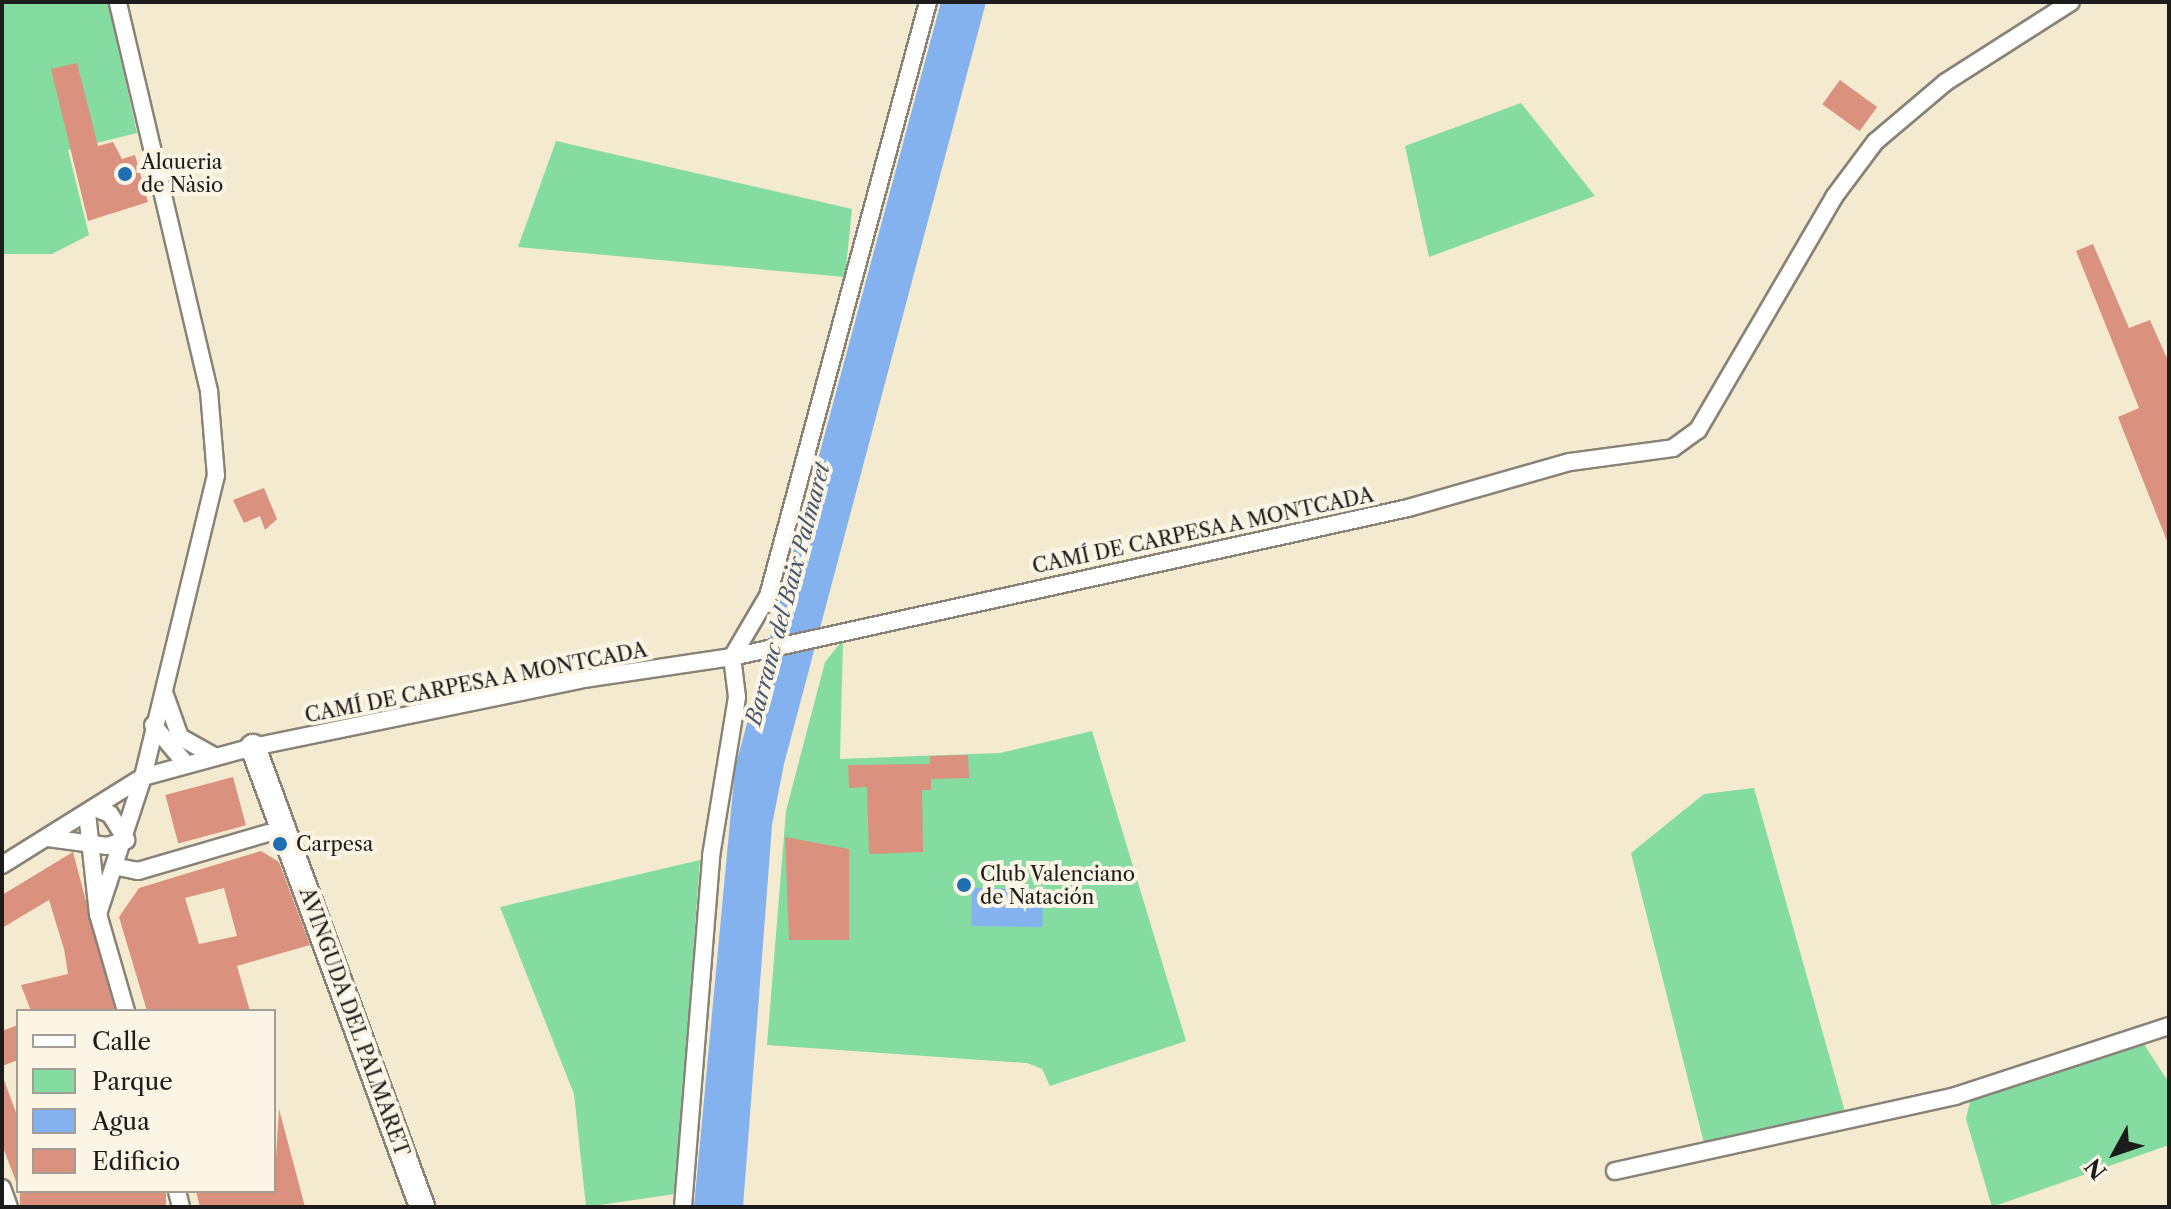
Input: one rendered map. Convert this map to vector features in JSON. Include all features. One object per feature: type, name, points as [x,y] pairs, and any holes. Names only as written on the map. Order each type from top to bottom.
[{"type":"street","points":[[98,914],[126,840],[153,725],[202,558],[217,446],[118,2]]},
{"type":"street","points":[[683,1207],[711,856],[737,697],[739,656],[768,596],[928,2]]},
{"type":"street","name":"CAMÍ DE CARPESA A MONTCADA","points":[[180,751],[216,757],[578,680],[739,656],[825,634],[1408,508],[1570,462],[1673,448],[1698,430],[1834,197],[1875,142],[1946,82],[2071,2]]},
{"type":"street","points":[[2,865],[143,777],[168,769],[180,751],[164,689]]},
{"type":"street","points":[[153,725],[180,751],[216,757]]},
{"type":"street","name":"AVINGUDA DEL PALMARET","points":[[253,747],[422,1207]]},
{"type":"street","points":[[91,810],[110,814],[126,840]]},
{"type":"street","points":[[91,810],[90,843],[98,914],[125,1009]]},
{"type":"street","points":[[118,867],[138,871],[268,833]]},
{"type":"street","points":[[48,838],[90,843],[126,840]]},
{"type":"street","points":[[1615,1171],[1955,1096],[2169,1026]]},
{"type":"green space","points":[[2,2],[108,2],[137,133],[68,150],[89,235],[52,254],[2,254]]},
{"type":"green space","points":[[1521,103],[1595,196],[1429,257],[1405,146]]},
{"type":"green space","points":[[556,141],[852,209],[845,277],[518,247]]},
{"type":"green space","name":"Club Valenciano de Natación","points":[[843,640],[840,759],[1000,753],[1092,731],[1186,1041],[1050,1086],[1042,1069],[1027,1063],[767,1045],[786,811],[825,662]]},
{"type":"green space","points":[[1754,788],[1845,1112],[1705,1147],[1631,853],[1704,794]]},
{"type":"green space","points":[[700,860],[675,1194],[586,1207],[574,1094],[500,907]]},
{"type":"green space","points":[[2142,1041],[2169,1083],[2169,1145],[1992,1207],[1966,1119],[1971,1097]]},
{"type":"water","name":"Barranc del Baix Palmaret","points":[[941,2],[986,2],[784,764],[772,825],[743,1207],[694,1207],[735,768]]},
{"type":"water","points":[[972,888],[1043,889],[1042,927],[971,926]]},
{"type":"building","points":[[77,63],[98,146],[113,142],[122,159],[135,155],[148,202],[88,221],[51,69]]},
{"type":"building","points":[[1840,80],[1877,107],[1860,131],[1822,104]]},
{"type":"building","points":[[2093,244],[2129,328],[2150,320],[2169,363],[2169,546],[2118,417],[2139,408],[2076,251]]},
{"type":"building","points":[[264,488],[277,519],[265,530],[260,516],[244,523],[233,500]]},
{"type":"building","points":[[968,755],[969,778],[931,779],[931,790],[922,790],[923,852],[869,854],[867,787],[849,788],[848,765],[930,764],[930,756]]},
{"type":"building","points":[[233,777],[246,825],[178,843],[165,795]]},
{"type":"building","points":[[785,837],[849,849],[849,940],[789,940]]},
{"type":"building","points":[[261,851],[279,862],[310,945],[237,966],[249,1009],[146,1009],[119,917],[139,888]],"holes":[[[224,888],[237,936],[199,944],[185,898]]]},
{"type":"building","points":[[73,852],[114,1009],[30,1009],[21,985],[68,974],[64,949],[49,900],[2,928],[2,895]]},
{"type":"building","points":[[16,1026],[16,1061],[2,1066],[2,1031]]},
{"type":"building","points":[[4,1080],[16,1113],[16,1181],[2,1145]]},
{"type":"building","points":[[279,1109],[305,1207],[200,1207],[196,1193],[276,1193]]},
{"type":"building","points":[[20,1193],[166,1193],[166,1207],[20,1207]]},
{"type":"place","name":"Alqueria de Nàsio","points":[[125,174]]},
{"type":"place","name":"Carpesa","points":[[280,844]]},
{"type":"place","name":"Club Valenciano de Natación","points":[[964,885]]}]
